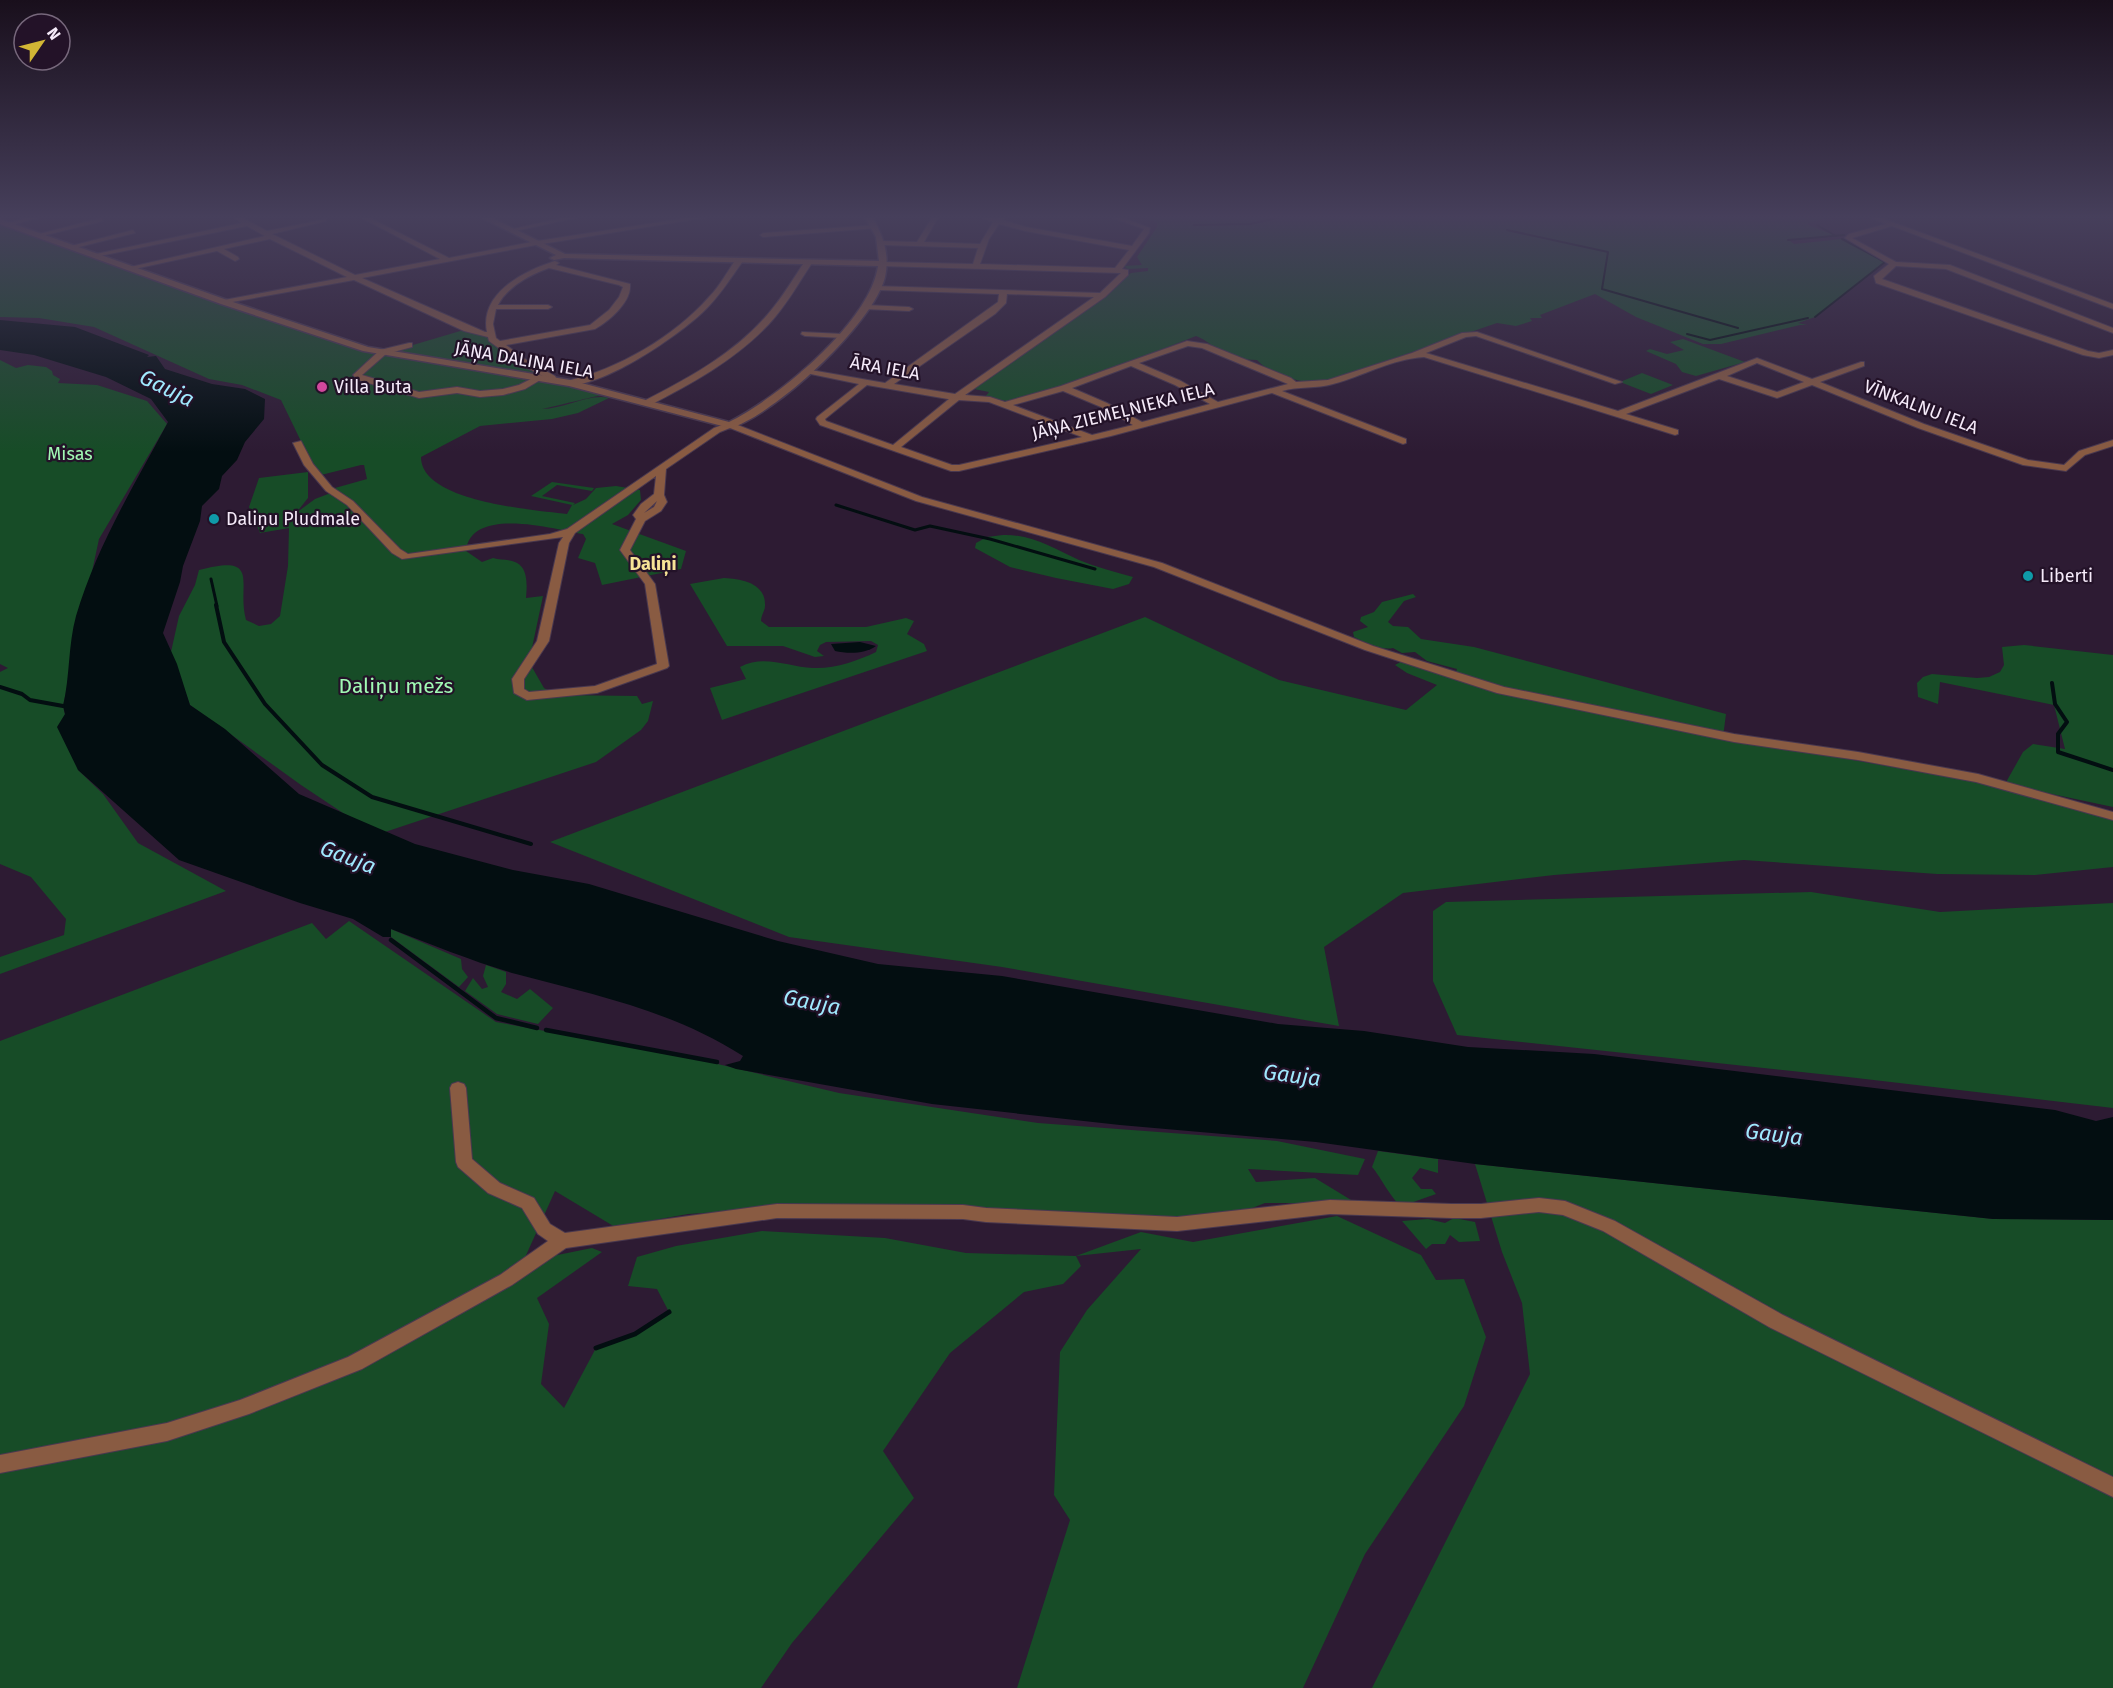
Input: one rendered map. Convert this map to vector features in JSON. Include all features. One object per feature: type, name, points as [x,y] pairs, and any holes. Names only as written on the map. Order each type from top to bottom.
[{"type":"street","name":"JĀŅA DALIŅA IELA","points":[[204,295],[335,340],[383,352],[570,383],[730,425],[904,493],[1158,566],[1369,648],[1500,690],[1734,738],[1858,756],[1978,778],[2113,816]]},
{"type":"street","points":[[224,302],[262,295]]},
{"type":"street","points":[[393,295],[465,328],[484,335],[490,334]]},
{"type":"street","points":[[500,295],[491,307],[489,322],[492,339],[525,363],[556,381]]},
{"type":"street","points":[[499,344],[592,327],[602,322],[610,314],[623,295]]},
{"type":"street","points":[[570,383],[589,380],[640,353],[672,332],[715,295]]},
{"type":"street","points":[[647,403],[687,384],[757,330],[788,295]]},
{"type":"street","points":[[298,443],[309,465],[329,489],[350,503],[396,551],[406,558],[550,537],[571,531],[717,430],[771,401],[843,336],[874,295]]},
{"type":"street","points":[[887,385],[992,312],[1002,303],[1003,295]]},
{"type":"street","points":[[1096,295],[1102,295]]},
{"type":"street","points":[[866,382],[820,419],[823,423],[894,448],[959,396],[1102,295]]},
{"type":"street","points":[[1919,295],[2086,353],[2100,356],[2113,351]]},
{"type":"street","points":[[2019,295],[2113,331]]},
{"type":"street","points":[[2081,295],[2113,307]]},
{"type":"street","points":[[491,307],[548,307]]},
{"type":"street","points":[[867,307],[909,309]]},
{"type":"street","points":[[465,328],[489,322]]},
{"type":"street","points":[[1618,382],[1478,333],[1465,335],[1418,351],[1417,355],[1438,359],[1618,412],[1675,432]]},
{"type":"street","points":[[805,334],[843,336]]},
{"type":"street","points":[[1005,405],[1064,388],[1168,350],[1194,343],[1244,361],[1288,380],[1294,385]]},
{"type":"street","points":[[409,345],[383,352],[357,375],[419,395],[457,390],[480,394],[504,392],[538,379]]},
{"type":"street","name":"JĀŅA ZIEMEĻNIEKA IELA","points":[[894,448],[951,468],[959,468],[1294,385],[1329,383],[1397,359],[1417,355]]},
{"type":"street","name":"VĪNKALNU IELA","points":[[1618,412],[1719,376],[1756,360],[2026,463],[2066,468],[2082,453],[2113,443]]},
{"type":"street","points":[[1133,364],[1178,383],[1217,405]]},
{"type":"street","points":[[1719,376],[1777,395],[1862,364]]},
{"type":"street","name":"ĀRA IELA","points":[[805,372],[976,398],[1005,405],[1088,436]]},
{"type":"street","points":[[1064,388],[1104,405],[1140,425]]},
{"type":"street","points":[[1274,390],[1403,441]]},
{"type":"street","points":[[1618,412],[1640,401]]},
{"type":"street","points":[[571,531],[564,543],[543,640],[518,680],[518,690],[526,696],[597,689],[663,666],[650,584],[626,550],[641,519],[658,509],[662,502],[659,495],[662,470]]},
{"type":"street","points":[[458,1088],[464,1162],[494,1188],[528,1203],[544,1229],[562,1241]]},
{"type":"street","points":[[0,1464],[167,1432],[242,1408],[355,1363],[506,1280],[562,1241],[777,1211],[963,1212],[1177,1224],[1330,1207],[1481,1211],[1539,1205],[1565,1208],[1609,1226],[1776,1321],[2113,1487]]},
{"type":"street","points":[[536,1260],[543,1244],[544,1229]]},
{"type":"green space","name":"Daliņu mežs","points":[[0,295],[203,295],[386,353],[467,329],[492,339],[556,381],[613,393],[595,396],[542,409],[559,407],[585,399],[609,398],[578,413],[552,419],[480,426],[421,457],[426,472],[439,484],[458,494],[530,510],[567,514],[572,505],[531,496],[552,482],[594,488],[592,491],[557,485],[542,496],[575,503],[573,505],[586,499],[596,488],[616,486],[640,490],[641,500],[628,515],[612,524],[686,551],[681,569],[602,585],[595,563],[578,558],[586,539],[583,534],[519,524],[500,524],[484,528],[472,536],[466,551],[482,562],[493,558],[518,563],[526,576],[526,598],[543,596],[529,662],[544,688],[557,695],[637,696],[642,704],[653,701],[648,721],[641,730],[596,762],[382,833],[343,813],[190,705],[171,652],[179,616],[195,585],[199,570],[219,566],[232,566],[239,569],[243,575],[246,620],[259,626],[271,624],[280,616],[288,566],[289,528],[260,533],[249,507],[259,478],[308,472],[308,498],[296,513],[315,499],[336,491],[335,488],[367,479],[364,465],[321,475],[312,464],[281,400],[242,385],[209,379],[94,327],[39,318],[0,317]]},
{"type":"green space","points":[[1102,295],[1593,295],[1540,315],[1542,318],[1530,318],[1532,321],[1516,326],[1497,323],[1319,384],[1277,374],[1257,360],[1241,359],[1225,354],[1196,336],[1067,386],[1012,402],[985,397],[989,392],[974,389]]},
{"type":"green space","points":[[1596,295],[1843,295],[1815,317],[1798,323],[1807,325],[1721,344],[1703,344],[1636,317]]},
{"type":"green space","points":[[1683,339],[1745,362],[1696,376],[1682,372],[1676,364],[1646,351],[1650,349],[1667,354],[1684,350],[1670,342]]},
{"type":"green space","name":"Misas","points":[[0,360],[16,368],[28,365],[46,367],[60,379],[58,383],[97,385],[147,401],[167,424],[99,539],[63,706],[78,770],[103,794],[138,843],[226,891],[0,974],[0,957],[64,935],[66,919],[31,877],[0,864],[0,672],[8,668],[0,664]]},
{"type":"green space","points":[[1642,373],[1673,385],[1651,394],[1620,382]]},
{"type":"green space","points":[[1003,535],[1024,537],[1085,563],[1133,577],[1129,584],[1113,589],[1010,567],[975,548],[976,543],[987,537]]},
{"type":"green space","points":[[724,578],[745,581],[762,592],[765,608],[761,621],[769,627],[866,627],[906,618],[914,621],[907,634],[924,644],[927,651],[722,720],[710,688],[746,679],[740,667],[749,663],[767,661],[813,668],[838,666],[876,652],[878,645],[871,641],[826,642],[820,645],[817,651],[824,656],[815,657],[783,646],[727,646],[690,584]]},
{"type":"green space","points":[[1413,594],[1416,597],[1404,601],[1388,622],[1393,626],[1408,627],[1421,639],[1474,647],[1726,714],[1723,737],[1977,782],[2113,817],[2113,867],[2035,875],[1937,874],[1744,860],[1554,875],[1403,893],[1324,947],[1339,1026],[1002,967],[789,937],[550,842],[1145,617],[1279,680],[1406,710],[1437,685],[1407,673],[1395,665],[1404,660],[1453,679],[1457,669],[1427,661],[1415,652],[1402,653],[1393,648],[1373,646],[1354,637],[1353,632],[1368,627],[1360,621],[1361,617],[1374,612],[1382,602]]},
{"type":"green space","points":[[2024,645],[2113,655],[2113,807],[2005,784],[2023,752],[2033,744],[2065,749],[2054,705],[1940,682],[1938,704],[1918,697],[1917,683],[1923,677],[1932,674],[1989,677],[2000,672],[2004,665],[2002,647]]},
{"type":"green space","points":[[1811,892],[1940,912],[2113,903],[2113,1108],[1457,1035],[1433,981],[1433,911],[1446,902]]},
{"type":"green space","points":[[349,921],[496,1022],[688,1057],[839,1093],[1038,1123],[1277,1141],[1365,1159],[1358,1175],[1248,1169],[1256,1182],[1315,1178],[1356,1203],[1265,1203],[1206,1226],[1024,1218],[841,1204],[688,1214],[615,1227],[555,1191],[523,1262],[592,1248],[602,1252],[537,1298],[549,1324],[541,1384],[564,1408],[596,1348],[635,1334],[669,1312],[657,1289],[628,1286],[637,1257],[676,1246],[762,1231],[885,1238],[966,1253],[1076,1256],[1081,1266],[1063,1284],[1024,1292],[950,1353],[883,1451],[914,1498],[792,1643],[761,1688],[0,1688],[0,1041],[312,923],[326,939]]},
{"type":"green space","points":[[391,929],[461,959],[462,969],[468,977],[459,987],[391,937]]},
{"type":"green space","points":[[486,965],[506,972],[506,984],[501,992],[517,999],[530,989],[553,1008],[538,1024],[497,1014],[465,991],[473,978],[482,989],[488,987],[483,976]]},
{"type":"green space","points":[[1378,1151],[1438,1159],[1438,1173],[1420,1168],[1412,1178],[1421,1189],[1432,1189],[1436,1194],[1402,1206],[1390,1194],[1372,1167]]},
{"type":"green space","points":[[1475,1164],[1993,1219],[2113,1220],[2113,1688],[1372,1688],[1530,1374],[1522,1303],[1502,1252]]},
{"type":"green space","points":[[1337,1216],[1421,1255],[1436,1280],[1464,1279],[1486,1337],[1464,1406],[1365,1554],[1303,1688],[1017,1688],[1070,1520],[1054,1495],[1060,1352],[1087,1310],[1141,1249],[1076,1256],[1141,1232],[1193,1242]]},
{"type":"green space","points":[[1454,1218],[1475,1222],[1480,1241],[1459,1242],[1450,1235],[1445,1244],[1432,1244],[1426,1249],[1402,1221],[1428,1219],[1445,1223]]},
{"type":"water","name":"Gauja","points":[[0,320],[75,327],[149,355],[147,357],[156,356],[165,369],[212,384],[245,389],[265,399],[264,419],[245,442],[237,460],[222,476],[219,489],[202,506],[200,521],[183,566],[163,633],[177,664],[190,705],[225,729],[299,794],[415,844],[513,870],[589,884],[778,941],[878,964],[1002,976],[1278,1024],[1364,1031],[1468,1047],[1594,1054],[2055,1110],[2096,1121],[2113,1117],[2113,1220],[1993,1219],[1475,1164],[1316,1142],[1120,1125],[932,1104],[736,1069],[725,1065],[740,1061],[743,1056],[716,1040],[661,1016],[604,997],[500,969],[391,929],[391,937],[383,937],[353,919],[300,903],[179,860],[78,770],[57,727],[65,714],[63,706],[76,616],[94,565],[117,516],[168,422],[151,399],[106,377],[34,355],[0,350]]},
{"type":"water","points":[[860,642],[876,646],[862,652],[845,653],[835,651],[831,644]]},
{"type":"waterway","points":[[1622,295],[1738,328]]},
{"type":"waterway","points":[[1815,317],[1843,295]]},
{"type":"waterway","points":[[1687,334],[1710,340],[1808,318]]},
{"type":"waterway","points":[[836,505],[915,530],[930,526],[990,539],[1095,569]]},
{"type":"waterway","points":[[211,579],[217,606]]},
{"type":"waterway","points":[[216,605],[224,642],[265,704],[322,765],[372,797],[531,844]]},
{"type":"waterway","points":[[2052,683],[2055,704],[2067,722],[2058,734],[2058,752],[2113,770]]},
{"type":"waterway","points":[[0,687],[22,694],[30,700],[63,706]]},
{"type":"waterway","points":[[391,940],[496,1018],[537,1028]]},
{"type":"waterway","points":[[546,1030],[717,1062]]},
{"type":"waterway","points":[[596,1348],[635,1334],[669,1312]]},
{"type":"place","name":"Villa Buta","points":[[322,387]]},
{"type":"place","name":"Daliņu Pludmale","points":[[214,519]]},
{"type":"place","name":"Liberti","points":[[2028,576]]},
{"type":"district","name":"Daliņi","points":[[653,564]]}]
